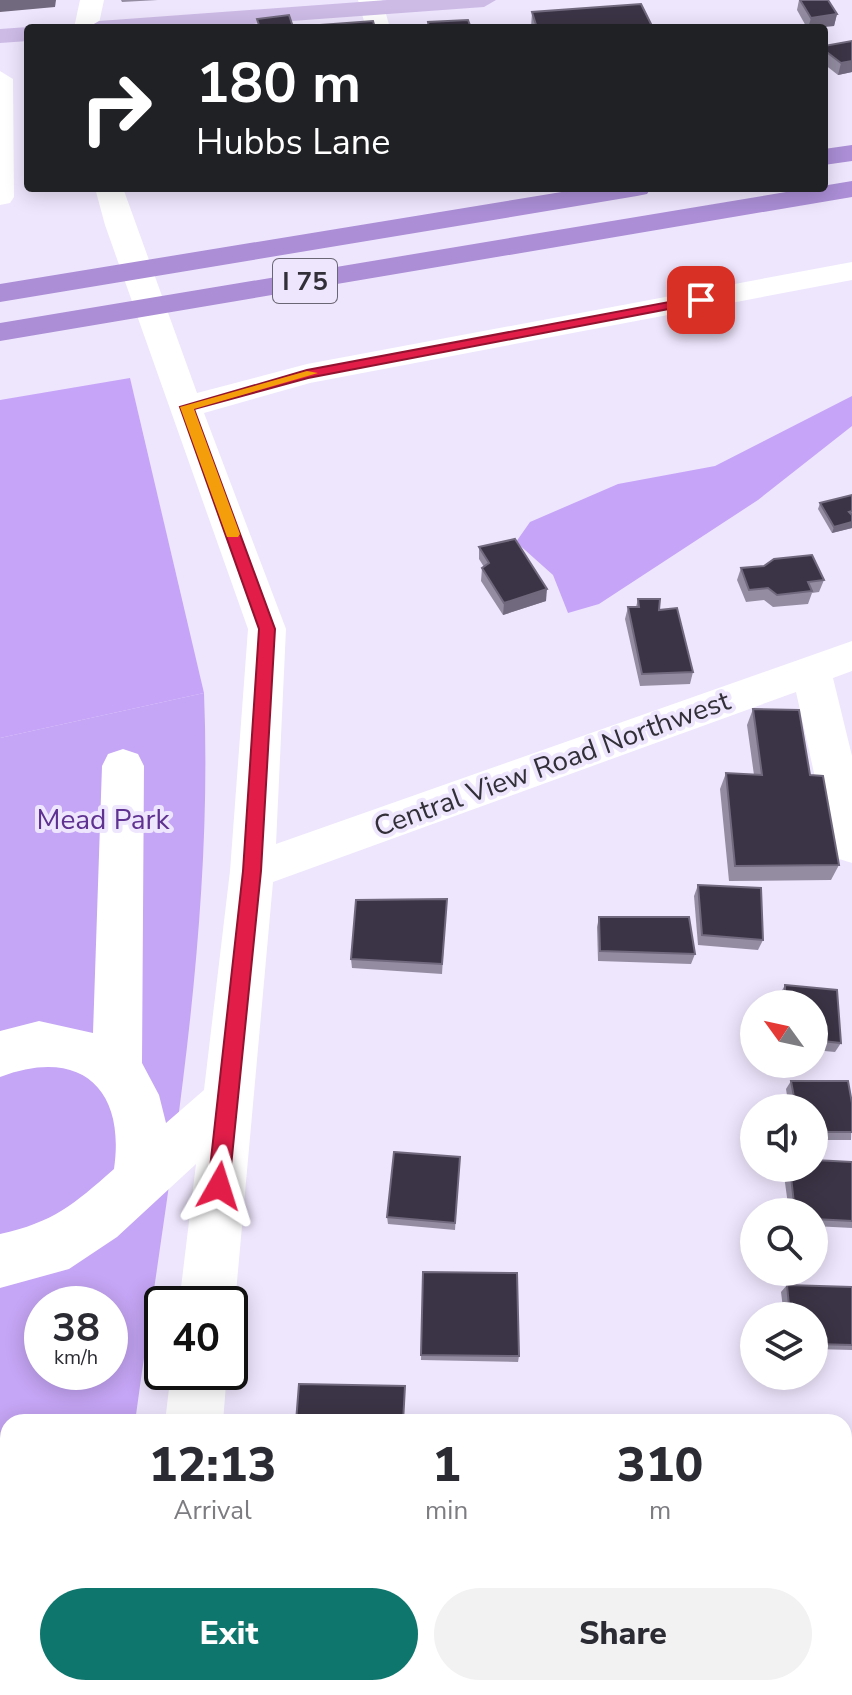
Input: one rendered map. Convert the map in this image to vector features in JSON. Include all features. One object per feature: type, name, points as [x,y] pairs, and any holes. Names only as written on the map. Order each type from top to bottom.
[{"type":"highway","points":[[828,156],[852,153]]},
{"type":"highway","name":"I 75","points":[[0,332],[852,189]]},
{"type":"highway","name":"I 75","points":[[0,293],[613,192]]},
{"type":"main road","points":[[212,24],[484,0]]},
{"type":"main road","points":[[0,36],[24,34]]},
{"type":"street","points":[[87,24],[92,0]]},
{"type":"street","points":[[0,79],[3,84],[0,197]]},
{"type":"street","points":[[110,192],[119,225],[267,629],[252,871],[209,1286]]},
{"type":"street","points":[[180,389],[307,374],[852,271]]},
{"type":"street","name":"Central View Road Northwest","points":[[252,871],[852,656]]},
{"type":"street","points":[[811,671],[852,845]]},
{"type":"street","points":[[117,1068],[123,766]]},
{"type":"street","points":[[0,1054],[26,1041],[83,1051],[117,1068],[131,1086],[145,1142],[138,1181]]},
{"type":"street","points":[[0,1261],[50,1250],[98,1218],[227,1102]]},
{"type":"street","points":[[195,1414],[197,1390]]},
{"type":"green space","name":"Mead Park","points":[[204,693],[202,876],[195,967],[186,1059],[154,1286],[144,1286],[144,1359],[136,1414],[0,1414],[0,738]]},
{"type":"shaded area","points":[[130,378],[204,693],[0,738],[0,400]]},
{"type":"shaded area","points":[[852,396],[852,426],[758,500],[599,604],[568,613],[553,575],[516,542],[530,522],[618,484],[715,466]]},
{"type":"building","points":[[800,0],[828,0],[837,14],[811,18]]},
{"type":"building","points":[[641,4],[651,24],[536,24],[532,12]]},
{"type":"building","points":[[289,15],[292,24],[259,24],[257,19]]},
{"type":"building","points":[[468,20],[470,24],[428,24]]},
{"type":"building","points":[[373,21],[374,24],[333,24]]},
{"type":"building","points":[[852,41],[852,61],[841,63],[828,53],[828,45]]},
{"type":"building","points":[[852,495],[852,511],[849,512],[852,522],[834,527],[820,503]]},
{"type":"building","points":[[515,539],[547,589],[504,603],[482,568],[489,563],[479,547]]},
{"type":"building","points":[[812,555],[824,580],[808,582],[812,591],[777,595],[768,588],[749,590],[741,568],[764,566],[774,559]]},
{"type":"building","points":[[638,599],[660,599],[659,610],[677,608],[693,672],[642,674],[628,607],[639,607]]},
{"type":"building","points":[[753,709],[799,710],[810,775],[823,776],[839,865],[735,866],[726,773],[762,775]]},
{"type":"building","points":[[698,885],[761,888],[763,940],[702,935]]},
{"type":"building","points":[[447,899],[442,964],[351,959],[356,900]]},
{"type":"building","points":[[599,917],[689,917],[695,954],[600,951]]},
{"type":"building","points":[[785,985],[837,990],[841,1043],[828,1042],[828,990],[785,990]]},
{"type":"building","points":[[791,1081],[848,1081],[852,1132],[828,1132],[828,1094],[793,1094]]},
{"type":"building","points":[[394,1152],[460,1157],[455,1223],[387,1217]]},
{"type":"building","points":[[828,1161],[852,1162],[852,1221],[828,1220],[828,1198],[793,1198],[792,1182],[828,1182]]},
{"type":"building","points":[[423,1272],[517,1273],[519,1356],[421,1355]]},
{"type":"building","points":[[787,1286],[852,1287],[852,1345],[828,1344],[828,1302],[789,1302]]},
{"type":"building","points":[[299,1384],[405,1386],[403,1414],[297,1414]]},
{"type":"slow traffic","points":[[232,534],[186,407],[311,373]]},
{"type":"route","points":[[219,1186],[252,871],[267,629],[186,407],[307,374],[701,300]]}]
